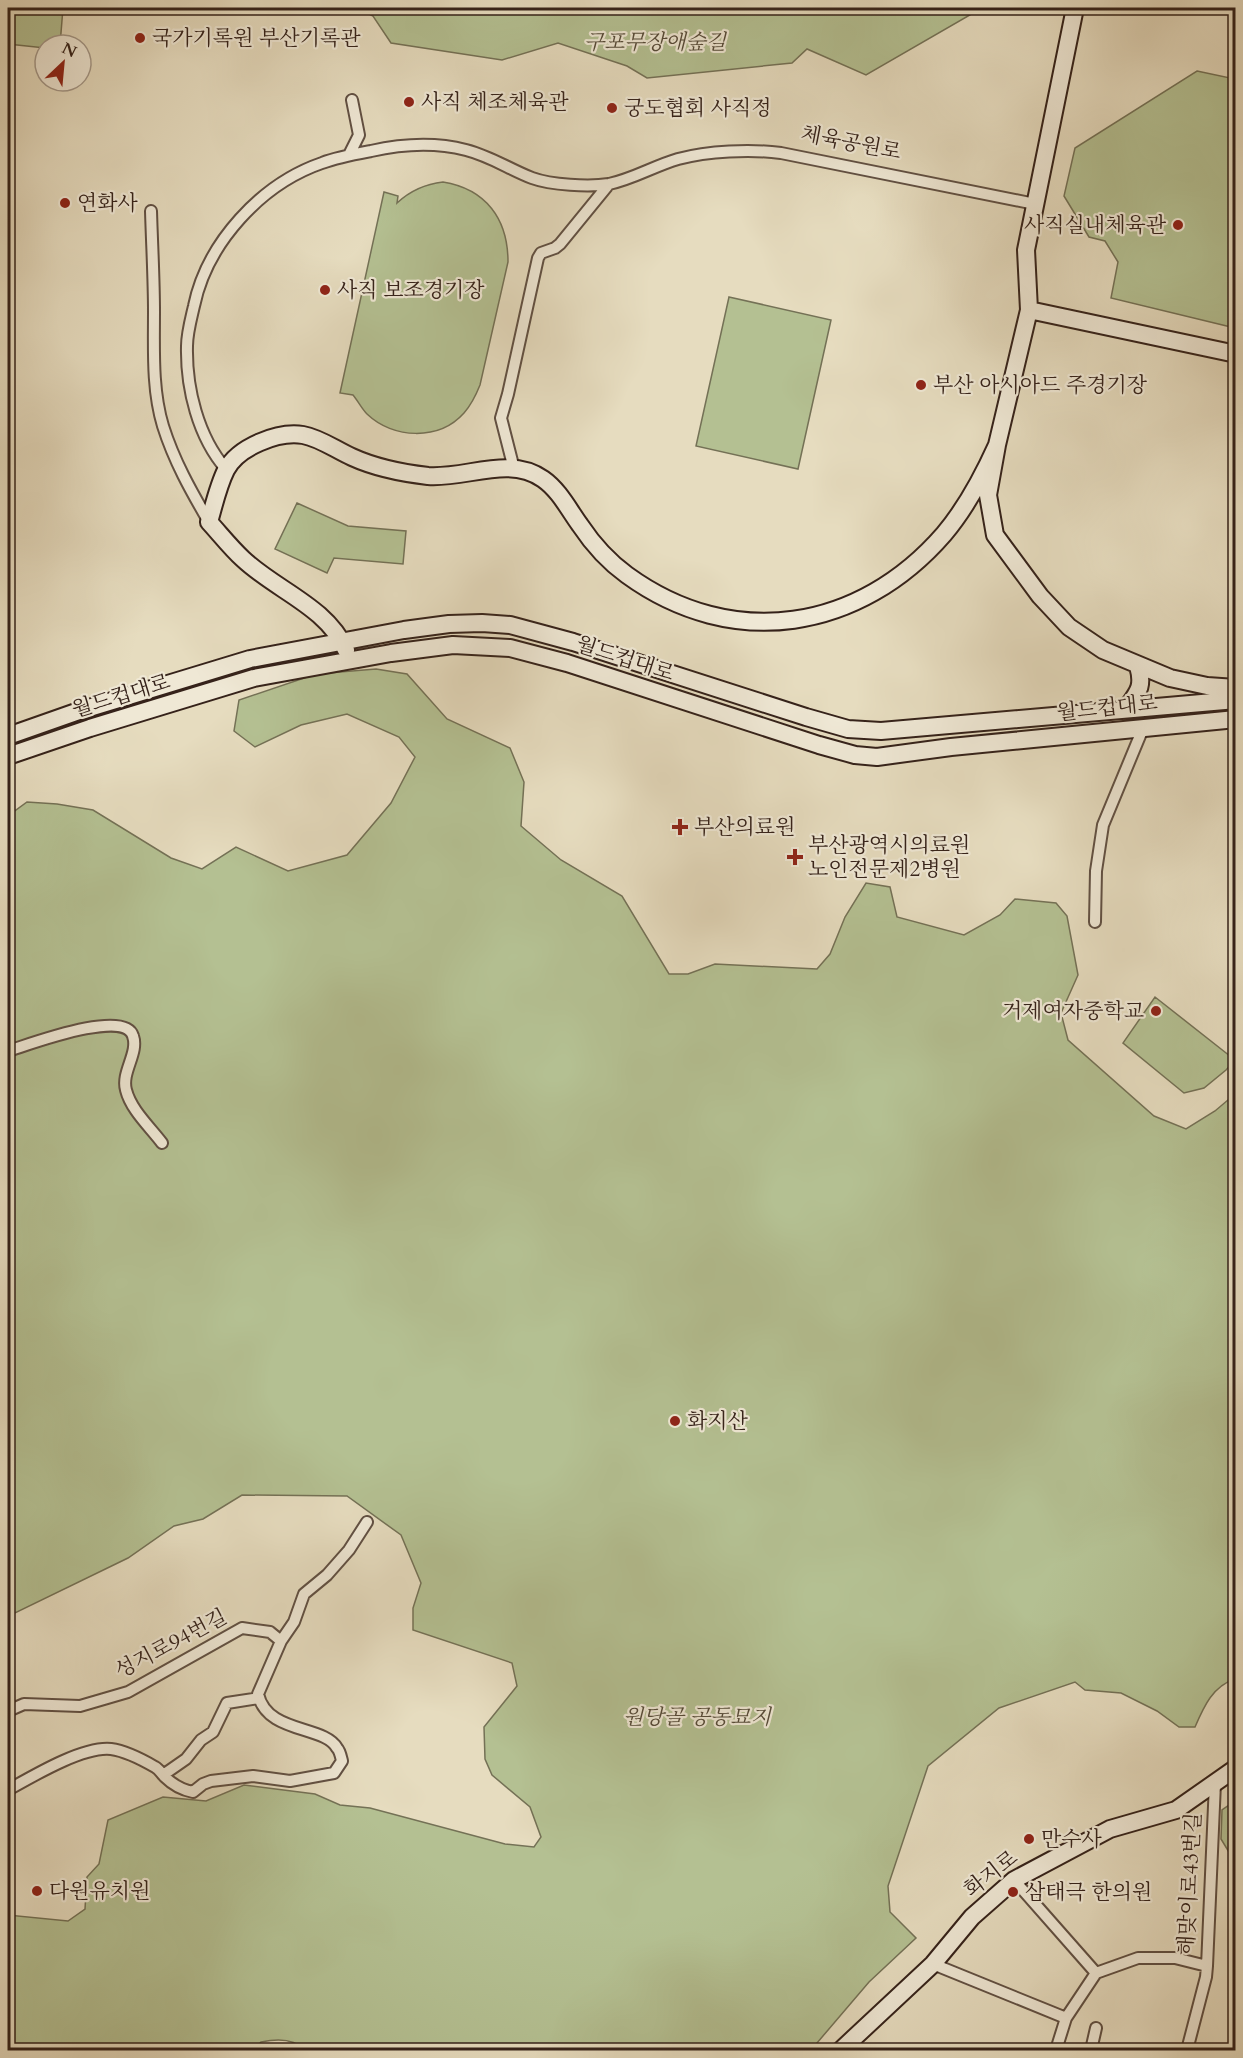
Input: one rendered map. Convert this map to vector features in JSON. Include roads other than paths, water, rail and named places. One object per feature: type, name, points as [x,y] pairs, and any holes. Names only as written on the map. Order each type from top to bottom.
[{"type":"main road","points":[[1075,8],[1026,250],[1029,310],[997,445],[988,495],[995,535],[1040,596],[1069,627],[1103,650],[1170,678],[1207,686],[1236,688]]},
{"type":"main road","points":[[1029,310],[1236,354]]},
{"type":"main road","points":[[351,660],[333,626],[243,560],[209,522],[226,469],[238,456],[268,439],[285,435],[303,435],[319,440],[355,458],[401,472],[431,476],[457,476],[500,468],[514,468],[530,472],[554,488],[582,528],[609,560],[626,574],[677,603],[697,611],[759,622],[789,621],[815,616],[849,604],[898,577],[916,563],[946,532],[975,488],[997,445]]},
{"type":"main road","name":"월드컵대로","points":[[8,736],[79,711],[249,659],[342,640],[449,624],[482,623],[510,625],[573,642],[848,729],[881,731],[1236,700]]},
{"type":"main road","name":"월드컵대로","points":[[8,756],[254,678],[427,647],[453,645],[510,648],[567,663],[855,755],[877,757],[1144,726],[1236,719]]},
{"type":"main road","points":[[1126,709],[1141,686],[1142,677],[1138,666]]},
{"type":"main road","name":"화지로","points":[[841,2050],[933,1964],[972,1917],[1014,1880],[1110,1829],[1176,1810],[1236,1768]]},
{"type":"street","points":[[349,155],[359,135],[352,100]]},
{"type":"street","name":"체육공원로","points":[[226,469],[214,455],[205,436],[191,390],[187,346],[194,303],[210,259],[242,216],[299,173],[321,163],[398,146],[445,146],[487,156],[534,179],[556,183],[609,184],[678,159],[760,150],[1035,204]]},
{"type":"street","points":[[514,468],[501,413],[508,394],[538,258],[541,253],[560,244],[609,184]]},
{"type":"street","points":[[151,211],[153,346],[157,394],[163,425],[173,452],[186,483],[209,522]]},
{"type":"street","points":[[1095,922],[1096,871],[1103,825],[1144,726]]},
{"type":"street","points":[[8,1052],[89,1026],[120,1025],[126,1027],[134,1037],[134,1044],[125,1088],[131,1102],[162,1143]]},
{"type":"street","points":[[8,1790],[40,1772],[93,1751],[111,1749],[158,1768],[163,1775],[185,1790],[193,1792],[211,1781],[253,1776],[290,1781],[334,1773],[342,1761],[337,1747],[328,1739],[291,1727],[265,1710],[258,1694],[281,1641],[294,1622],[304,1594],[327,1575],[349,1550],[367,1522]]},
{"type":"street","name":"성지로94번길","points":[[8,1711],[24,1704],[80,1706],[128,1692],[242,1628],[270,1632],[281,1641]]},
{"type":"street","points":[[163,1775],[186,1759],[201,1740],[213,1732],[227,1702],[259,1698]]},
{"type":"street","name":"해맞이로43번길","points":[[1096,1973],[1137,1958],[1175,1958],[1207,1966],[1215,1783]]},
{"type":"street","points":[[1014,1880],[1096,1973],[1065,2018],[1056,2050]]},
{"type":"street","points":[[933,1964],[1065,2018]]},
{"type":"street","points":[[1187,2050],[1207,1966]]},
{"type":"street","points":[[1091,2050],[1096,2028]]},
{"type":"place","name":"국가기록원 부산기록관","points":[[140,38]]},
{"type":"place","name":"사직 체조체육관","points":[[409,102]]},
{"type":"place","name":"궁도협회 사직정","points":[[612,108]]},
{"type":"place","name":"연화사","points":[[65,203]]},
{"type":"place","name":"사직실내체육관","points":[[1178,225]]},
{"type":"place","name":"사직 보조경기장","points":[[325,290]]},
{"type":"place","name":"부산 아시아드 주경기장","points":[[921,385]]},
{"type":"place","name":"부산의료원","points":[[680,827]]},
{"type":"place","name":"부산광역시의료원 노인전문제2병원","points":[[795,857]]},
{"type":"place","name":"거제여자중학교","points":[[1156,1011]]},
{"type":"place","name":"화지산","points":[[675,1421]]},
{"type":"place","name":"만수사","points":[[1029,1839]]},
{"type":"place","name":"다원유치원","points":[[37,1891]]},
{"type":"place","name":"삼태극 한의원","points":[[1013,1892]]},
{"type":"park label","name":"구포무장애숲길","points":[[655,42]]},
{"type":"park label","name":"원당골 공동묘지","points":[[697,1717]]}]
